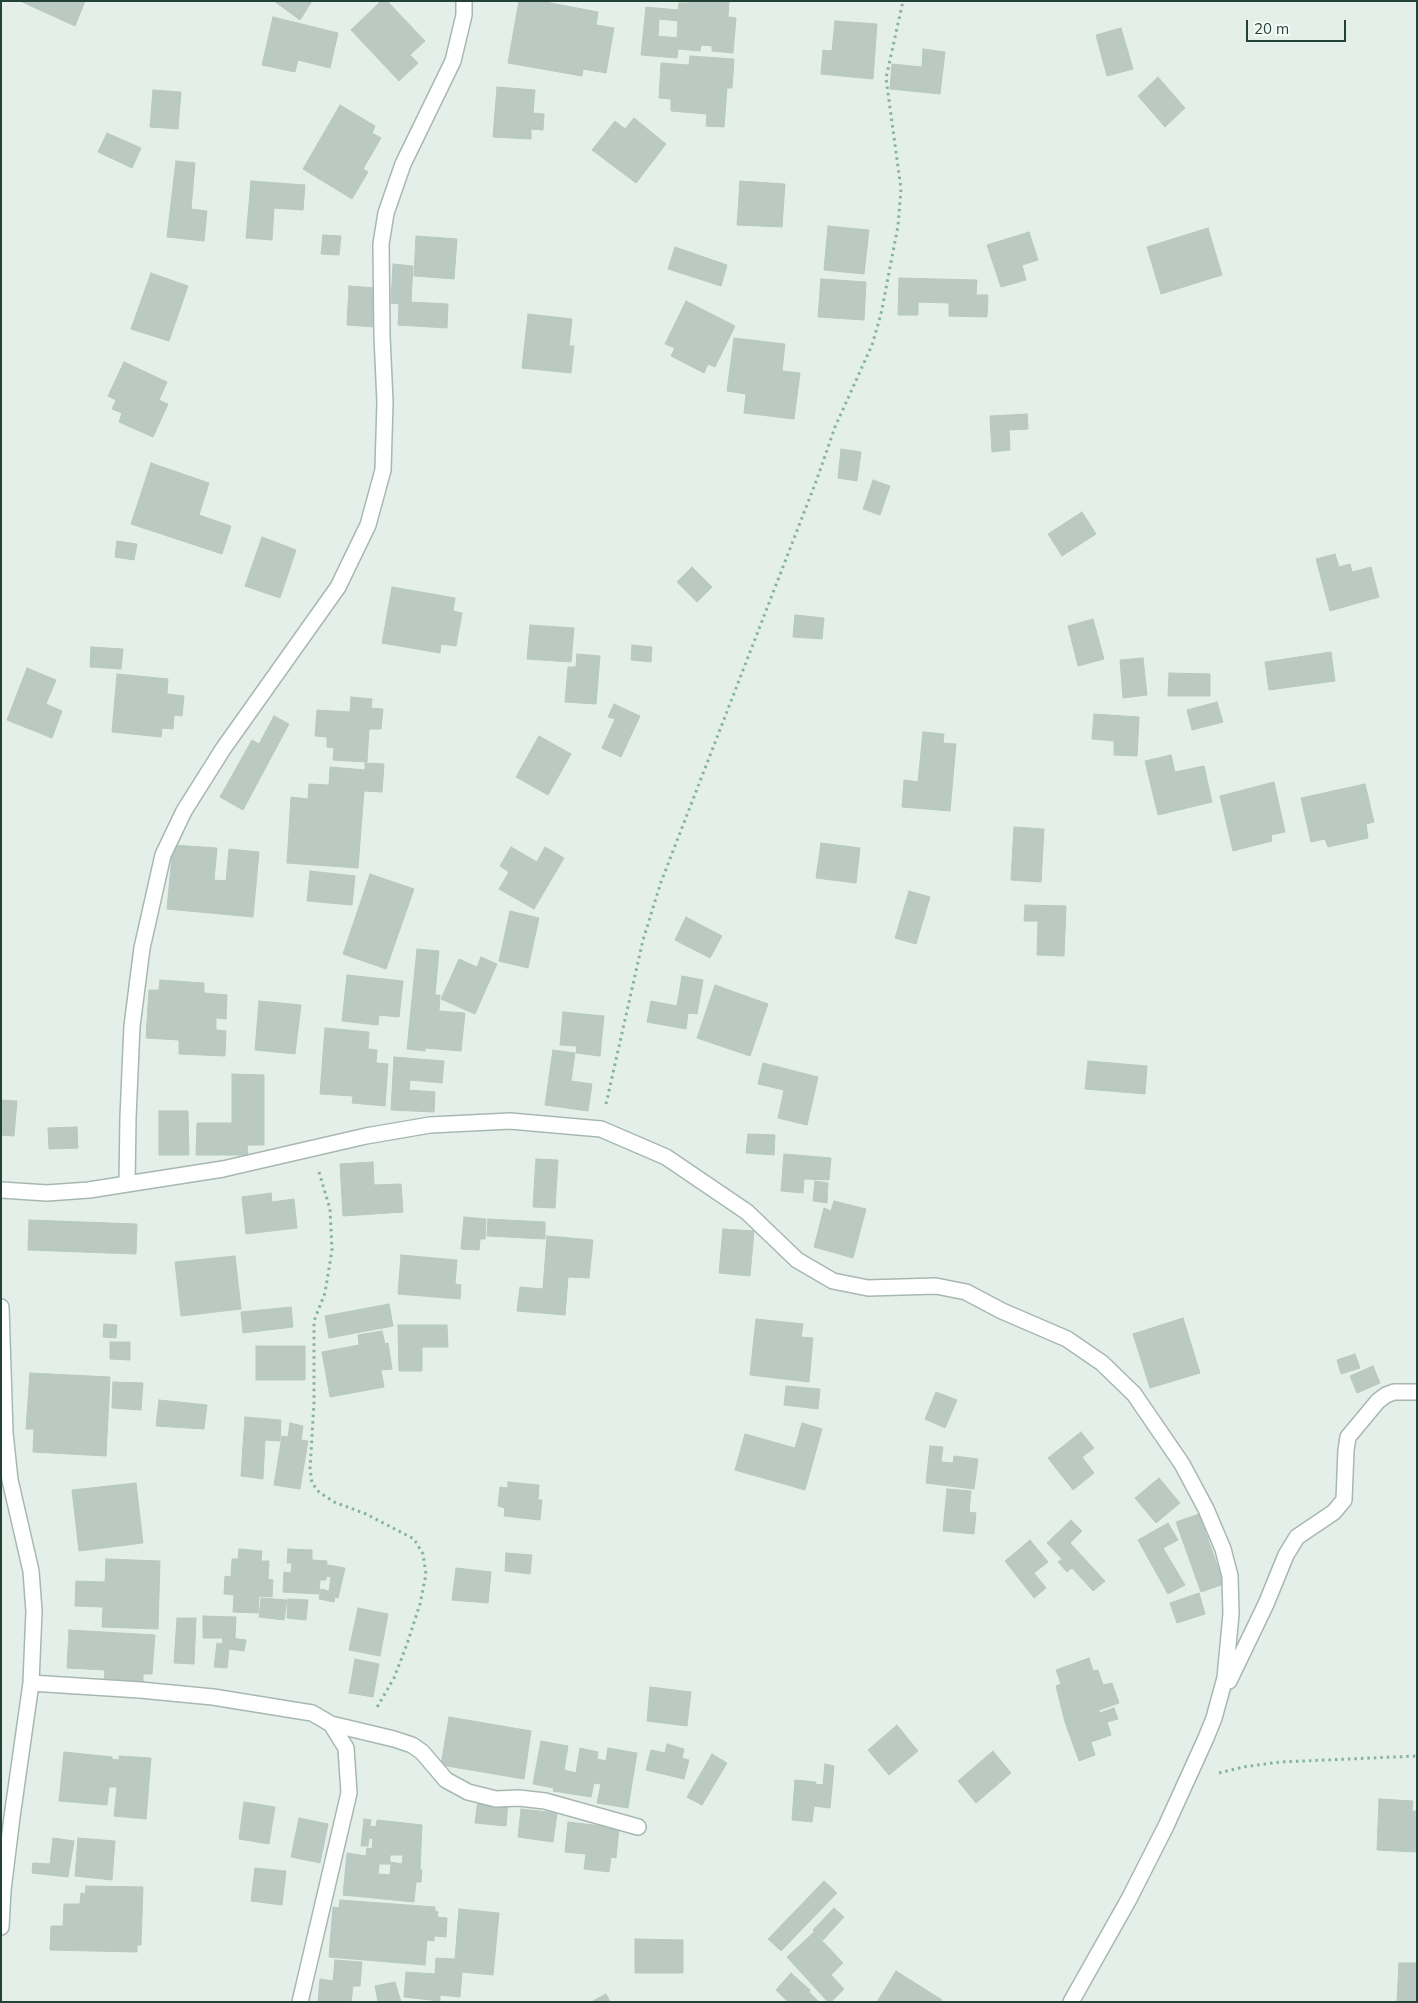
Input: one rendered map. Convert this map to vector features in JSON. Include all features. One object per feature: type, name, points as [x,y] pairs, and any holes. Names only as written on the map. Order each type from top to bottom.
[{"type":"street","points":[[127,1184],[132,1026],[142,948],[163,855],[184,811],[223,749],[338,587],[368,525],[383,470],[385,402],[381,244],[386,214],[403,164],[453,60],[464,15],[464,1]]},
{"type":"street","points":[[1,1190],[47,1193],[89,1190],[223,1169],[366,1136],[430,1125],[510,1121],[601,1129],[666,1156],[747,1212],[797,1260],[833,1281],[868,1288],[936,1286],[966,1292],[1002,1311],[1066,1339],[1102,1363],[1134,1394],[1182,1464],[1206,1509],[1223,1549],[1230,1576],[1231,1614],[1225,1678],[1206,1738],[1166,1826],[1129,1899],[1071,2002]]},
{"type":"street","points":[[1,1307],[5,1433],[10,1480],[31,1571],[34,1611],[31,1682],[3,1890],[1,1927]]},
{"type":"street","points":[[1220,1698],[1266,1604],[1275,1578],[1289,1549],[1297,1537],[1308,1528],[1328,1517],[1339,1508],[1344,1500],[1348,1437],[1378,1401],[1386,1395],[1394,1392],[1417,1392]]},
{"type":"street","points":[[31,1682],[213,1697],[312,1713],[331,1724],[362,1730],[412,1745],[422,1752],[446,1780],[468,1792],[496,1799],[519,1798],[545,1801],[638,1827]]},
{"type":"street","points":[[300,2002],[349,1792],[346,1748],[331,1724]]},
{"type":"path","points":[[601,1129],[643,940],[661,882],[817,479],[835,427],[872,345],[881,314],[898,226],[901,189],[886,78],[903,1]]},
{"type":"path","points":[[312,1149],[330,1209],[332,1250],[325,1293],[314,1321],[314,1403],[310,1469],[312,1484],[319,1492],[334,1502],[366,1514],[414,1539],[423,1554],[426,1574],[420,1604],[394,1678],[362,1730]]},
{"type":"path","points":[[1186,1781],[1243,1767],[1280,1762],[1417,1756]]},
{"type":"building","points":[[20,1],[85,1],[75,26]]},
{"type":"building","points":[[274,1],[312,1],[300,20]]},
{"type":"building","points":[[381,1],[387,1],[425,41],[410,55],[418,63],[399,81],[351,30]]},
{"type":"building","points":[[519,1],[540,1],[598,12],[596,25],[614,28],[606,73],[583,69],[582,76],[508,63]]},
{"type":"building","points":[[688,1],[729,1],[728,17],[736,18],[733,53],[712,51],[712,46],[701,45],[700,51],[678,49],[677,58],[641,55],[646,7],[678,10],[679,3],[688,3]],"holes":[[[659,19],[678,21],[677,38],[658,36]]]},
{"type":"building","points":[[273,17],[338,33],[330,68],[298,60],[295,72],[262,65]]},
{"type":"building","points":[[835,21],[877,24],[873,79],[821,74],[823,50],[832,51]]},
{"type":"building","points":[[1121,28],[1133,69],[1107,76],[1096,35]]},
{"type":"building","points":[[923,49],[945,52],[940,94],[890,89],[892,64],[922,67]]},
{"type":"building","points":[[690,56],[734,59],[732,88],[727,88],[724,127],[706,126],[707,114],[671,111],[671,99],[659,98],[661,63],[689,65]]},
{"type":"building","points":[[1158,77],[1185,108],[1165,127],[1138,96]]},
{"type":"building","points":[[497,87],[535,90],[533,113],[544,114],[543,130],[531,129],[531,139],[493,137]]},
{"type":"building","points":[[153,90],[181,92],[178,129],[150,127]]},
{"type":"building","points":[[340,105],[375,126],[372,133],[381,138],[363,169],[368,172],[352,199],[303,169]]},
{"type":"building","points":[[634,118],[666,144],[636,183],[592,150],[615,121],[625,129]]},
{"type":"building","points":[[107,133],[141,148],[132,168],[98,152]]},
{"type":"building","points":[[176,161],[195,163],[191,209],[207,211],[204,241],[167,237]]},
{"type":"building","points":[[251,181],[305,185],[303,210],[274,208],[272,240],[246,238]]},
{"type":"building","points":[[740,181],[785,184],[782,227],[737,225]]},
{"type":"building","points":[[828,226],[869,230],[864,274],[824,270]]},
{"type":"building","points":[[1208,228],[1222,275],[1161,294],[1147,247]]},
{"type":"building","points":[[1029,232],[1038,260],[1022,265],[1026,280],[1001,287],[987,245]]},
{"type":"building","points":[[323,235],[341,236],[339,255],[321,254]]},
{"type":"building","points":[[416,236],[457,239],[454,279],[414,276]]},
{"type":"building","points":[[675,247],[727,265],[721,286],[668,269]]},
{"type":"building","points":[[393,264],[413,266],[411,302],[448,304],[447,328],[398,325],[399,304],[391,303]]},
{"type":"building","points":[[151,273],[188,286],[169,341],[131,329]]},
{"type":"building","points":[[899,278],[977,280],[976,295],[988,295],[987,317],[949,316],[949,303],[918,302],[918,315],[898,315]]},
{"type":"building","points":[[821,279],[866,282],[864,320],[818,317]]},
{"type":"building","points":[[349,286],[377,288],[375,327],[347,325]]},
{"type":"building","points":[[686,301],[735,326],[715,367],[708,364],[704,373],[671,356],[675,348],[665,344]]},
{"type":"building","points":[[528,314],[572,319],[569,346],[574,346],[571,373],[522,368]]},
{"type":"building","points":[[734,338],[785,344],[782,371],[800,373],[794,419],[744,413],[746,394],[727,391]]},
{"type":"building","points":[[124,362],[167,382],[159,400],[168,404],[153,437],[119,422],[122,413],[112,409],[116,400],[108,396]]},
{"type":"building","points":[[1027,414],[1028,429],[1009,430],[1010,450],[992,452],[990,416]]},
{"type":"building","points":[[841,449],[861,452],[857,481],[838,478]]},
{"type":"building","points":[[151,463],[209,483],[199,515],[231,526],[222,554],[131,524]]},
{"type":"building","points":[[873,480],[890,486],[880,515],[863,509]]},
{"type":"building","points":[[1082,512],[1096,534],[1062,556],[1048,534]]},
{"type":"building","points":[[262,537],[296,550],[280,598],[245,586]]},
{"type":"building","points":[[117,541],[137,544],[134,560],[115,557]]},
{"type":"building","points":[[1335,554],[1339,567],[1350,564],[1352,572],[1371,567],[1379,597],[1330,611],[1316,559]]},
{"type":"building","points":[[692,567],[712,587],[697,602],[677,582]]},
{"type":"building","points":[[392,587],[455,598],[453,611],[462,613],[456,646],[441,644],[440,653],[382,643]]},
{"type":"building","points":[[795,615],[824,618],[822,639],[793,637]]},
{"type":"building","points":[[1093,619],[1104,659],[1078,666],[1068,626]]},
{"type":"building","points":[[530,625],[574,628],[571,662],[527,659]]},
{"type":"building","points":[[632,645],[652,647],[651,662],[631,660]]},
{"type":"building","points":[[91,647],[123,649],[121,669],[90,667]]},
{"type":"building","points":[[1331,652],[1335,681],[1269,690],[1265,662]]},
{"type":"building","points":[[577,654],[600,656],[596,704],[565,702],[568,667],[576,667]]},
{"type":"building","points":[[1143,658],[1147,695],[1123,698],[1120,660]]},
{"type":"building","points":[[27,668],[56,680],[46,704],[62,711],[52,738],[7,720]]},
{"type":"building","points":[[1169,673],[1210,674],[1210,696],[1168,696]]},
{"type":"building","points":[[117,674],[168,679],[167,694],[184,696],[182,716],[174,715],[173,729],[162,728],[161,737],[112,732]]},
{"type":"building","points":[[351,697],[372,699],[371,708],[383,709],[381,729],[369,729],[367,762],[333,760],[334,748],[327,747],[327,737],[315,736],[317,710],[350,712]]},
{"type":"building","points":[[1217,702],[1223,722],[1192,730],[1187,710]]},
{"type":"building","points":[[614,704],[640,716],[621,757],[602,748],[615,719],[608,717]]},
{"type":"building","points":[[1094,714],[1139,717],[1137,756],[1114,755],[1114,741],[1092,739]]},
{"type":"building","points":[[274,716],[289,724],[243,810],[220,797],[252,740],[259,744]]},
{"type":"building","points":[[923,732],[944,734],[943,743],[956,744],[950,811],[902,807],[904,780],[918,782]]},
{"type":"building","points":[[539,736],[571,754],[548,795],[516,777]]},
{"type":"building","points":[[1171,755],[1175,772],[1204,766],[1212,802],[1158,815],[1145,761]]},
{"type":"building","points":[[365,763],[384,764],[382,792],[364,791],[358,868],[287,863],[291,797],[308,799],[309,784],[329,785],[330,767],[365,770]]},
{"type":"building","points":[[1274,782],[1285,832],[1271,835],[1272,841],[1233,851],[1220,796]]},
{"type":"building","points":[[1365,784],[1374,822],[1366,824],[1368,838],[1328,847],[1325,839],[1311,842],[1301,798]]},
{"type":"building","points":[[1014,827],[1044,829],[1041,882],[1011,880]]},
{"type":"building","points":[[821,843],[860,848],[856,883],[816,878]]},
{"type":"building","points":[[173,845],[217,848],[214,880],[226,881],[229,849],[259,852],[253,917],[167,909]]},
{"type":"building","points":[[511,847],[537,862],[545,847],[564,858],[534,909],[499,889],[509,872],[500,866]]},
{"type":"building","points":[[310,871],[355,876],[352,905],[307,901]]},
{"type":"building","points":[[370,874],[414,889],[386,969],[343,954]]},
{"type":"building","points":[[909,891],[930,897],[916,944],[895,938]]},
{"type":"building","points":[[1025,905],[1066,906],[1064,956],[1037,955],[1038,921],[1024,921]]},
{"type":"building","points":[[510,911],[539,918],[528,968],[499,961]]},
{"type":"building","points":[[686,917],[722,936],[710,958],[675,940]]},
{"type":"building","points":[[417,949],[439,951],[435,995],[440,995],[439,1011],[465,1013],[461,1051],[425,1048],[425,1051],[407,1049]]},
{"type":"building","points":[[481,957],[497,964],[475,1014],[441,999],[459,959],[477,967]]},
{"type":"building","points":[[347,975],[403,981],[399,1017],[379,1015],[378,1025],[342,1021]]},
{"type":"building","points":[[682,976],[703,980],[697,1014],[688,1013],[686,1029],[647,1022],[651,1001],[677,1006]]},
{"type":"building","points":[[160,980],[204,983],[204,993],[227,995],[226,1019],[216,1018],[216,1030],[226,1031],[225,1056],[179,1054],[179,1040],[146,1038],[149,990],[159,990]]},
{"type":"building","points":[[715,985],[768,1004],[750,1056],[697,1038]]},
{"type":"building","points":[[259,1001],[301,1005],[295,1054],[255,1050]]},
{"type":"building","points":[[563,1012],[604,1016],[600,1056],[576,1053],[577,1046],[560,1045]]},
{"type":"building","points":[[325,1028],[369,1032],[368,1049],[377,1050],[376,1063],[388,1064],[385,1106],[352,1103],[353,1096],[320,1094]]},
{"type":"building","points":[[553,1050],[575,1053],[571,1081],[592,1084],[588,1111],[545,1105]]},
{"type":"building","points":[[394,1057],[444,1061],[442,1083],[410,1080],[409,1090],[435,1092],[434,1112],[391,1110]]},
{"type":"building","points":[[1088,1061],[1147,1066],[1145,1094],[1085,1089]]},
{"type":"building","points":[[763,1063],[818,1077],[807,1125],[778,1118],[784,1090],[758,1084]]},
{"type":"building","points":[[232,1074],[264,1075],[264,1145],[247,1145],[248,1155],[196,1155],[197,1123],[232,1123]]},
{"type":"building","points":[[1,1100],[17,1101],[14,1136],[1,1135]]},
{"type":"building","points":[[159,1111],[188,1111],[189,1155],[159,1155]]},
{"type":"building","points":[[77,1127],[78,1148],[49,1149],[48,1128]]},
{"type":"building","points":[[748,1134],[775,1135],[774,1155],[746,1153]]},
{"type":"building","points":[[784,1154],[831,1158],[829,1180],[804,1179],[803,1193],[781,1191]]},
{"type":"building","points":[[536,1159],[558,1160],[555,1208],[533,1207]]},
{"type":"building","points":[[373,1162],[374,1185],[401,1184],[403,1212],[343,1216],[340,1164]]},
{"type":"building","points":[[815,1181],[828,1183],[827,1203],[813,1201]]},
{"type":"building","points":[[271,1193],[272,1202],[294,1199],[297,1228],[246,1234],[242,1197]]},
{"type":"building","points":[[834,1201],[866,1209],[853,1258],[814,1247],[824,1208],[831,1211]]},
{"type":"building","points":[[464,1217],[486,1219],[485,1239],[480,1239],[479,1250],[461,1249]]},
{"type":"building","points":[[488,1219],[545,1222],[545,1239],[487,1236]]},
{"type":"building","points":[[29,1220],[137,1224],[136,1254],[28,1250]]},
{"type":"building","points":[[723,1229],[754,1231],[750,1276],[719,1273]]},
{"type":"building","points":[[547,1236],[593,1240],[589,1278],[568,1277],[565,1315],[517,1311],[520,1287],[543,1289]]},
{"type":"building","points":[[401,1255],[457,1260],[455,1284],[461,1285],[460,1299],[398,1294]]},
{"type":"building","points":[[235,1256],[241,1309],[181,1316],[175,1262]]},
{"type":"building","points":[[389,1304],[393,1326],[329,1338],[325,1316]]},
{"type":"building","points":[[291,1307],[293,1327],[243,1333],[241,1312]]},
{"type":"building","points":[[1183,1318],[1200,1373],[1150,1388],[1133,1334]]},
{"type":"building","points":[[756,1319],[803,1324],[801,1337],[813,1338],[809,1382],[750,1375]]},
{"type":"building","points":[[104,1324],[117,1325],[116,1338],[103,1337]]},
{"type":"building","points":[[398,1325],[447,1325],[448,1347],[422,1347],[422,1371],[399,1371]]},
{"type":"building","points":[[382,1331],[385,1344],[388,1343],[392,1369],[381,1370],[384,1387],[330,1397],[322,1352],[359,1345],[358,1335]]},
{"type":"building","points":[[110,1342],[130,1342],[130,1360],[110,1359]]},
{"type":"building","points":[[256,1346],[305,1346],[305,1380],[256,1380]]},
{"type":"building","points":[[1355,1354],[1360,1368],[1341,1374],[1337,1360]]},
{"type":"building","points":[[1373,1366],[1380,1383],[1357,1393],[1350,1376]]},
{"type":"building","points":[[30,1373],[110,1377],[106,1456],[33,1452],[34,1429],[26,1429]]},
{"type":"building","points":[[113,1382],[143,1383],[141,1410],[112,1408]]},
{"type":"building","points":[[786,1386],[820,1389],[818,1409],[784,1405]]},
{"type":"building","points":[[936,1392],[957,1400],[945,1428],[925,1419]]},
{"type":"building","points":[[159,1400],[207,1405],[204,1429],[156,1426]]},
{"type":"building","points":[[245,1417],[281,1420],[280,1441],[265,1440],[263,1479],[241,1476]]},
{"type":"building","points":[[290,1423],[303,1426],[301,1440],[308,1441],[300,1489],[274,1485],[282,1436],[288,1437]]},
{"type":"building","points":[[802,1423],[822,1429],[805,1490],[735,1470],[745,1434],[795,1448]]},
{"type":"building","points":[[1081,1432],[1094,1448],[1082,1457],[1094,1473],[1073,1490],[1048,1458]]},
{"type":"building","points":[[930,1446],[943,1447],[941,1462],[953,1463],[954,1456],[978,1459],[974,1489],[926,1483]]},
{"type":"building","points":[[1159,1478],[1180,1503],[1156,1523],[1135,1498]]},
{"type":"building","points":[[508,1482],[539,1485],[538,1500],[542,1500],[540,1520],[504,1516],[505,1508],[498,1506],[500,1487],[508,1488]]},
{"type":"building","points":[[136,1483],[143,1543],[79,1551],[72,1490]]},
{"type":"building","points":[[947,1489],[971,1491],[969,1512],[976,1513],[974,1534],[943,1531]]},
{"type":"building","points":[[1199,1514],[1224,1584],[1201,1592],[1176,1522]]},
{"type":"building","points":[[1071,1520],[1082,1531],[1070,1543],[1105,1581],[1093,1591],[1072,1568],[1067,1572],[1058,1562],[1062,1559],[1047,1543]]},
{"type":"building","points":[[1168,1523],[1178,1540],[1163,1548],[1185,1585],[1168,1594],[1138,1540]]},
{"type":"building","points":[[1030,1540],[1048,1562],[1034,1573],[1046,1588],[1034,1598],[1005,1561]]},
{"type":"building","points":[[239,1549],[262,1551],[261,1561],[269,1561],[268,1579],[273,1580],[272,1597],[259,1596],[258,1613],[233,1612],[234,1595],[224,1594],[225,1576],[231,1577],[232,1559],[238,1559]]},
{"type":"building","points":[[288,1549],[312,1550],[312,1560],[327,1561],[326,1580],[320,1580],[319,1594],[283,1592],[284,1572],[291,1573],[292,1563],[287,1563]]},
{"type":"building","points":[[506,1553],[532,1555],[530,1574],[505,1571]]},
{"type":"building","points":[[106,1559],[160,1561],[158,1629],[102,1627],[103,1607],[75,1606],[76,1581],[105,1582]]},
{"type":"building","points":[[328,1565],[345,1568],[338,1598],[335,1597],[334,1602],[319,1599],[321,1589],[329,1591],[331,1577],[326,1576]]},
{"type":"building","points":[[456,1568],[491,1572],[488,1603],[452,1600]]},
{"type":"building","points":[[1199,1593],[1205,1614],[1177,1623],[1170,1603]]},
{"type":"building","points":[[261,1598],[287,1600],[284,1620],[259,1617]]},
{"type":"building","points":[[288,1599],[308,1600],[306,1620],[287,1618]]},
{"type":"building","points":[[358,1608],[388,1614],[380,1656],[349,1650]]},
{"type":"building","points":[[203,1616],[236,1617],[235,1638],[203,1638]]},
{"type":"building","points":[[177,1618],[196,1618],[194,1664],[174,1663]]},
{"type":"building","points":[[69,1630],[155,1635],[152,1674],[143,1674],[143,1683],[104,1681],[105,1670],[67,1668]]},
{"type":"building","points":[[223,1637],[246,1640],[244,1651],[229,1649],[227,1668],[214,1667],[217,1643],[222,1644]]},
{"type":"building","points":[[1089,1658],[1093,1671],[1098,1670],[1103,1685],[1112,1683],[1119,1703],[1065,1722],[1056,1686],[1061,1684],[1056,1670]]},
{"type":"building","points":[[355,1659],[379,1664],[373,1697],[349,1693]]},
{"type":"building","points":[[650,1687],[691,1692],[687,1726],[647,1721]]},
{"type":"building","points":[[1114,1708],[1118,1719],[1107,1722],[1111,1735],[1091,1742],[1095,1755],[1079,1761],[1065,1722]]},
{"type":"building","points":[[449,1717],[531,1731],[524,1779],[441,1765]]},
{"type":"building","points":[[897,1725],[918,1751],[889,1775],[868,1750]]},
{"type":"building","points":[[541,1741],[568,1746],[564,1770],[576,1773],[580,1748],[598,1752],[597,1759],[606,1761],[608,1748],[637,1753],[628,1808],[597,1803],[601,1784],[594,1783],[591,1797],[553,1791],[554,1788],[533,1784]]},
{"type":"building","points":[[667,1744],[684,1749],[682,1758],[689,1760],[684,1779],[646,1770],[651,1750],[665,1753]]},
{"type":"building","points":[[993,1751],[1011,1773],[976,1803],[958,1781]]},
{"type":"building","points":[[64,1752],[112,1757],[112,1759],[119,1760],[119,1756],[151,1758],[146,1819],[114,1816],[117,1787],[109,1787],[107,1805],[59,1801]]},
{"type":"building","points":[[712,1754],[727,1763],[702,1805],[687,1797]]},
{"type":"building","points":[[825,1764],[834,1766],[830,1808],[814,1806],[812,1822],[792,1820],[795,1780],[816,1782],[815,1784],[823,1785]]},
{"type":"building","points":[[1379,1799],[1413,1801],[1412,1811],[1417,1811],[1417,1852],[1377,1850]]},
{"type":"building","points":[[478,1800],[508,1802],[506,1826],[475,1823]]},
{"type":"building","points":[[244,1802],[275,1807],[269,1844],[239,1839]]},
{"type":"building","points":[[521,1809],[557,1813],[553,1842],[518,1837]]},
{"type":"building","points":[[299,1818],[328,1824],[320,1863],[291,1857]]},
{"type":"building","points":[[364,1819],[371,1820],[370,1826],[376,1827],[377,1820],[422,1825],[421,1882],[416,1882],[414,1902],[343,1895],[347,1853],[366,1856],[367,1848],[372,1849],[373,1839],[369,1838],[368,1846],[361,1846]],"holes":[[[390,1855],[403,1855],[402,1864],[390,1862]],[[379,1864],[391,1864],[390,1875],[378,1874]]]},
{"type":"building","points":[[568,1822],[619,1828],[616,1858],[611,1857],[609,1872],[584,1869],[586,1854],[565,1852]]},
{"type":"building","points":[[53,1838],[74,1841],[68,1877],[32,1873],[33,1863],[50,1864]]},
{"type":"building","points":[[78,1838],[115,1841],[112,1880],[75,1876]]},
{"type":"building","points":[[255,1868],[286,1871],[282,1905],[251,1901]]},
{"type":"building","points":[[824,1881],[837,1893],[781,1951],[768,1939]]},
{"type":"building","points":[[86,1886],[143,1887],[141,1945],[137,1945],[137,1952],[50,1950],[51,1926],[63,1926],[64,1904],[80,1904],[81,1893],[85,1894]]},
{"type":"building","points":[[340,1900],[435,1907],[435,1911],[438,1912],[437,1917],[447,1918],[446,1937],[434,1936],[434,1941],[427,1940],[425,1965],[329,1957],[333,1907],[339,1908]]},
{"type":"building","points":[[834,1908],[844,1917],[823,1940],[813,1930]]},
{"type":"building","points":[[459,1909],[499,1913],[493,1975],[462,1972],[460,1997],[440,1995],[440,2001],[404,1997],[406,1972],[435,1974],[436,1958],[455,1959]]},
{"type":"building","points":[[814,1932],[843,1963],[831,1975],[844,1989],[831,2002],[828,2002],[787,1957]]},
{"type":"building","points":[[635,1939],[683,1940],[683,1973],[635,1973]]},
{"type":"building","points":[[335,1960],[362,1962],[360,1986],[353,1986],[351,2002],[318,2002],[320,1979],[333,1981]]},
{"type":"building","points":[[1399,1963],[1417,1963],[1417,2002],[1397,2002]]},
{"type":"building","points":[[896,1971],[942,2000],[941,2002],[877,2002]]},
{"type":"building","points":[[791,1973],[810,1990],[809,1992],[819,2002],[788,2002],[776,1990]]},
{"type":"building","points":[[395,1982],[401,2002],[378,2002],[375,1986]]},
{"type":"building","points":[[606,1994],[610,2002],[591,2002]]}]
